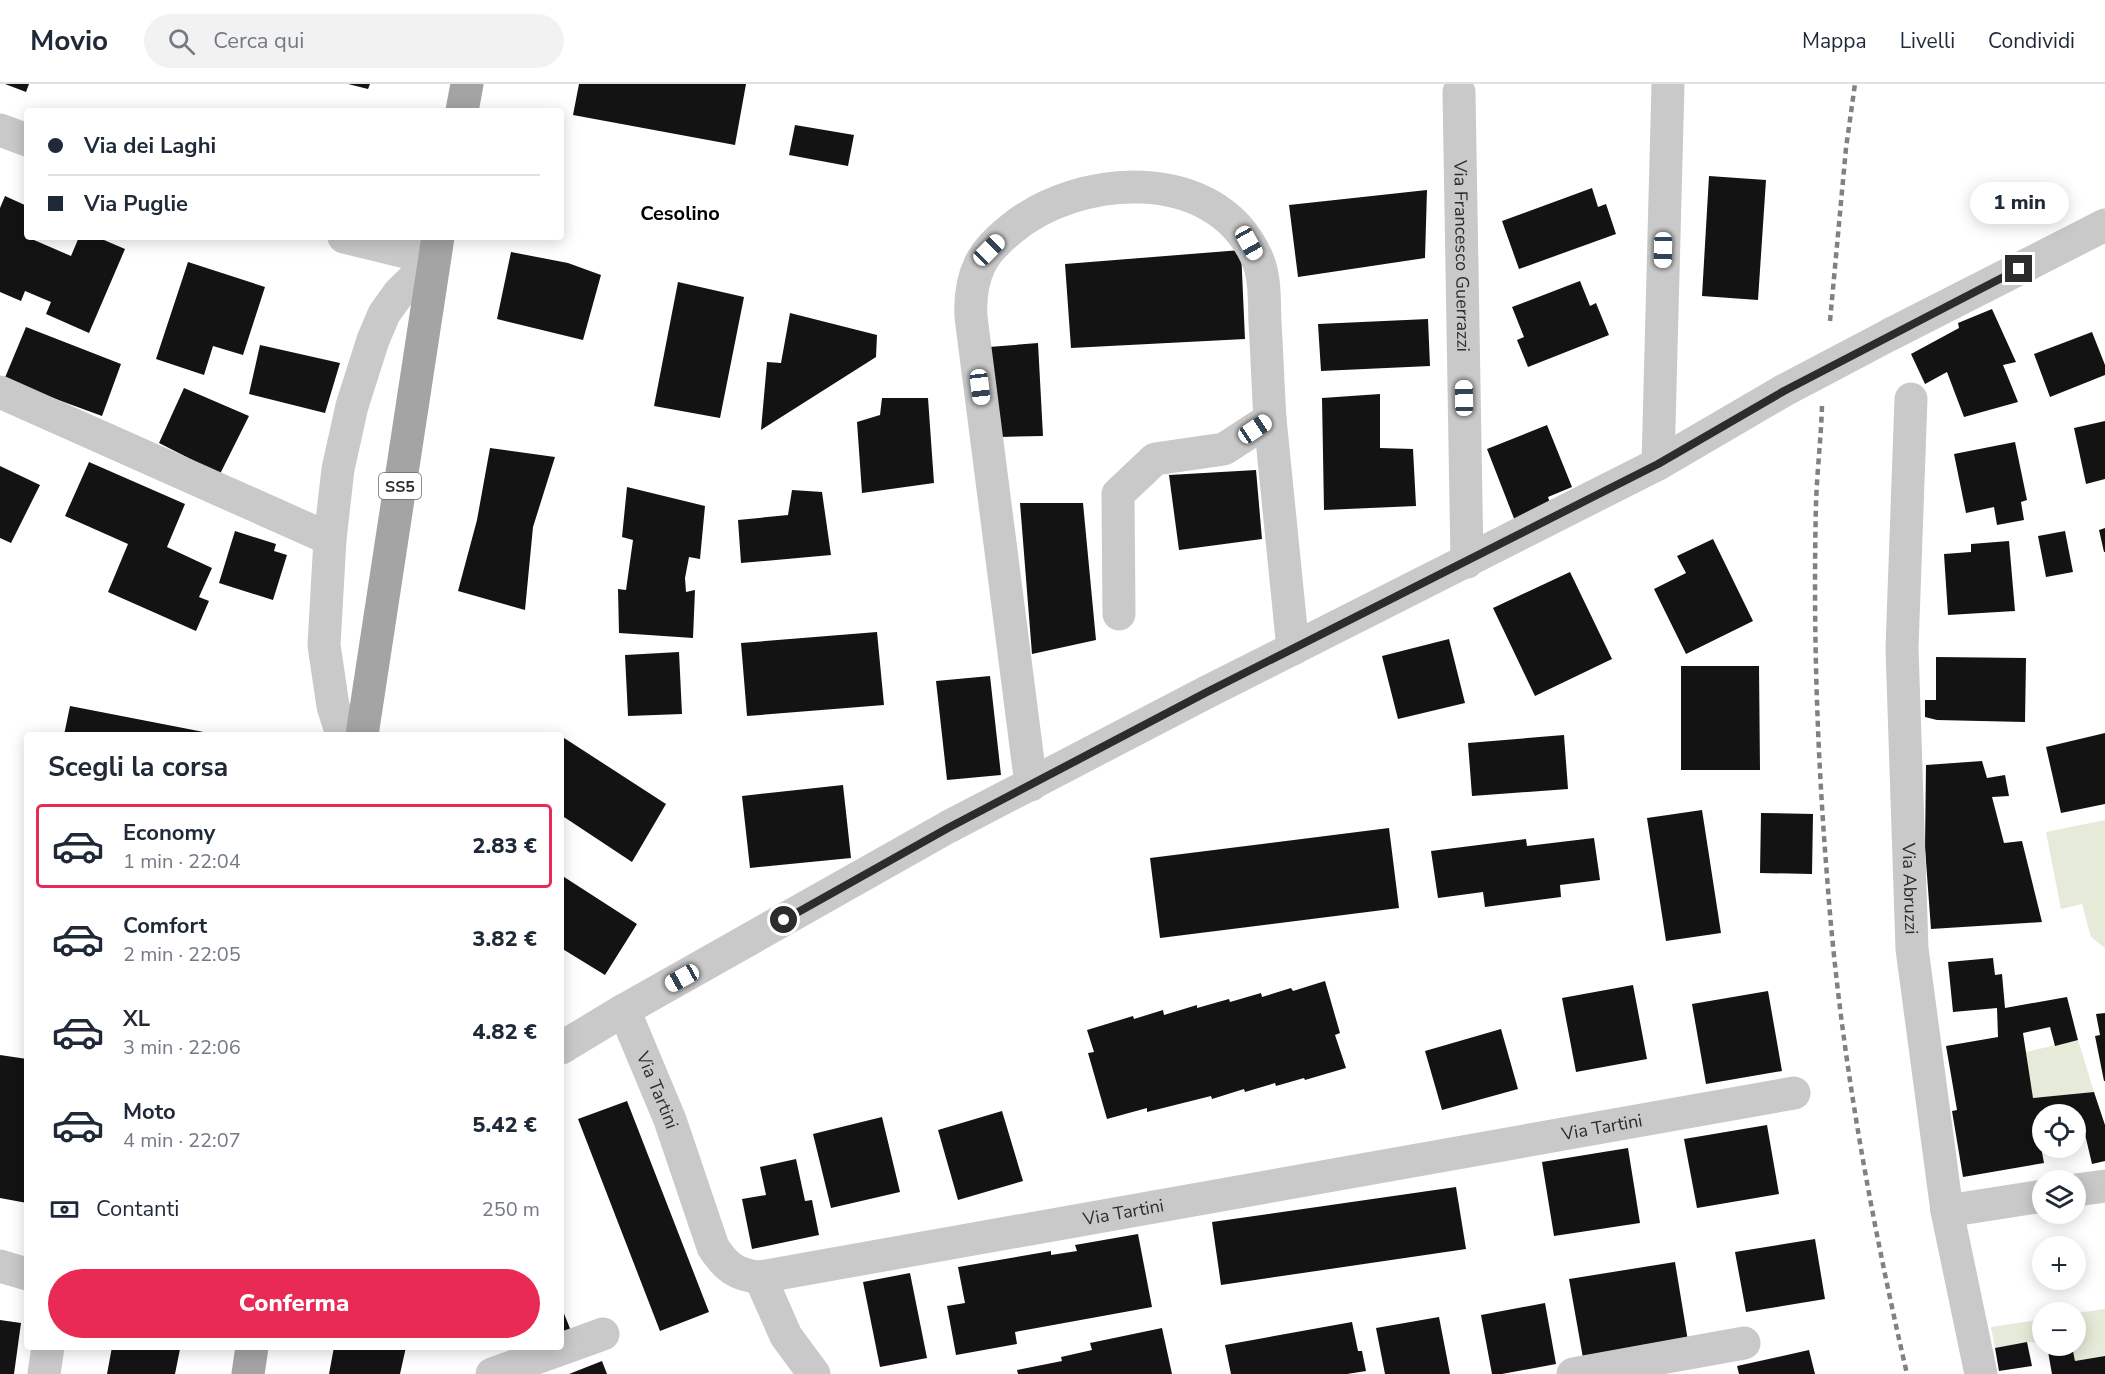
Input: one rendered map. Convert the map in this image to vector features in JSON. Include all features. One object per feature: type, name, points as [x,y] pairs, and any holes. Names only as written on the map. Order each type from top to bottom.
[{"type":"main road","points":[[463,108],[467,84]]},
{"type":"main road","name":"SS5","points":[[362,732],[436,248]]},
{"type":"main road","points":[[248,1374],[252,1350]]},
{"type":"street","points":[[1658,464],[1668,84]]},
{"type":"street","name":"Via Francesco Guerrazzi","points":[[1459,92],[1467,562]]},
{"type":"street","points":[[0,130],[24,139]]},
{"type":"street","points":[[1031,785],[970,299],[980,263],[989,250],[1017,224],[1036,211],[1076,195],[1118,186],[1142,186],[1186,196],[1207,204],[1226,215],[1238,226],[1249,243],[1257,257],[1261,272],[1270,419],[1293,649]]},
{"type":"street","points":[[564,1046],[938,833],[1207,692],[1658,464],[1784,391],[2105,225]]},
{"type":"street","points":[[369,240],[436,248]]},
{"type":"street","points":[[341,732],[333,706],[324,645],[330,539],[338,469],[346,429],[373,340],[384,314],[436,248]]},
{"type":"street","points":[[0,392],[330,539]]},
{"type":"street","name":"Via Abruzzi","points":[[1911,399],[1902,648],[1912,949],[1947,1211],[1981,1374]]},
{"type":"street","points":[[1119,614],[1118,494],[1155,459],[1224,449],[1270,419]]},
{"type":"street","name":"Via Tartini","points":[[624,1010],[670,1120],[713,1247],[726,1265],[737,1273],[760,1277],[1794,1093]]},
{"type":"street","points":[[2086,1189],[2105,1186]]},
{"type":"street","points":[[1947,1211],[2032,1198]]},
{"type":"street","points":[[0,1266],[24,1273]]},
{"type":"street","points":[[760,1277],[786,1336],[814,1374]]},
{"type":"street","points":[[564,1348],[603,1334]]},
{"type":"street","points":[[1573,1374],[1744,1343]]},
{"type":"street","points":[[44,1374],[48,1350]]},
{"type":"street","points":[[492,1374],[559,1350]]},
{"type":"green space","points":[[2105,820],[2105,948],[2091,937],[2082,904],[2061,909],[2046,832]]},
{"type":"green space","points":[[2078,1040],[2094,1092],[2033,1098],[2026,1052]]},
{"type":"green space","points":[[2105,1309],[2105,1356],[2075,1361],[2074,1356],[2086,1356],[2086,1312]]},
{"type":"green space","points":[[2032,1321],[2032,1342],[1995,1348],[1991,1327]]},
{"type":"building","points":[[5,84],[29,84],[26,92]]},
{"type":"building","points":[[348,84],[370,84],[368,89]]},
{"type":"building","points":[[579,84],[746,84],[735,145],[573,115]]},
{"type":"building","points":[[795,125],[854,135],[848,166],[789,155]]},
{"type":"building","points":[[1709,176],[1766,180],[1758,300],[1702,296]]},
{"type":"building","points":[[1592,188],[1598,207],[1606,204],[1616,234],[1519,269],[1502,221]]},
{"type":"building","points":[[1427,190],[1425,258],[1298,277],[1289,205]]},
{"type":"building","points":[[5,196],[24,205],[24,240],[34,240],[71,256],[78,240],[104,240],[125,249],[89,333],[46,314],[51,302],[25,291],[21,301],[0,292],[0,208]]},
{"type":"building","points":[[1241,250],[1245,339],[1071,348],[1065,264]]},
{"type":"building","points":[[511,252],[568,263],[601,275],[583,340],[497,319]]},
{"type":"building","points":[[188,262],[265,287],[243,355],[213,346],[204,375],[156,359]]},
{"type":"building","points":[[1580,281],[1590,306],[1596,303],[1609,335],[1528,367],[1517,340],[1524,337],[1512,307]]},
{"type":"building","points":[[678,282],[744,297],[720,418],[654,406]]},
{"type":"building","points":[[1992,309],[2016,362],[2003,365],[2018,402],[1964,417],[1947,372],[1925,384],[1911,354],[1959,328],[1958,323]]},
{"type":"building","points":[[790,313],[877,335],[876,357],[761,430],[767,362],[781,363]]},
{"type":"building","points":[[1428,319],[1430,366],[1321,371],[1318,324]]},
{"type":"building","points":[[26,327],[121,364],[102,416],[4,380]]},
{"type":"building","points":[[2092,332],[2105,365],[2105,375],[2050,397],[2034,354]]},
{"type":"building","points":[[1038,343],[1043,436],[999,437],[989,347]]},
{"type":"building","points":[[260,345],[340,363],[325,413],[249,394]]},
{"type":"building","points":[[184,388],[249,416],[220,474],[159,443]]},
{"type":"building","points":[[1380,394],[1380,448],[1413,449],[1416,506],[1324,510],[1322,398]]},
{"type":"building","points":[[882,398],[928,398],[934,483],[862,493],[857,422],[880,415]]},
{"type":"building","points":[[2105,421],[2105,479],[2086,484],[2074,428]]},
{"type":"building","points":[[1547,425],[1572,487],[1548,497],[1551,506],[1515,521],[1487,449]]},
{"type":"building","points":[[2015,442],[2027,500],[2021,502],[2024,520],[1997,525],[1994,507],[1966,513],[1954,454]]},
{"type":"building","points":[[490,448],[555,457],[533,527],[525,610],[458,591],[477,520]]},
{"type":"building","points":[[89,462],[185,504],[167,547],[212,568],[199,597],[209,601],[196,631],[108,592],[128,544],[65,516]]},
{"type":"building","points":[[0,466],[40,485],[11,543],[0,538]]},
{"type":"building","points":[[1256,470],[1262,539],[1179,550],[1169,475]]},
{"type":"building","points":[[627,487],[705,506],[700,559],[689,557],[685,578],[686,592],[695,590],[693,638],[619,633],[618,589],[626,590],[633,540],[622,537]]},
{"type":"building","points":[[792,490],[822,492],[831,555],[741,563],[738,520],[788,515]]},
{"type":"building","points":[[1020,503],[1083,503],[1096,640],[1032,654]]},
{"type":"building","points":[[2105,528],[2105,552],[2104,552],[2099,530]]},
{"type":"building","points":[[235,531],[276,544],[274,551],[287,555],[273,600],[219,583]]},
{"type":"building","points":[[2065,531],[2073,572],[2046,577],[2038,536]]},
{"type":"building","points":[[1713,539],[1753,621],[1686,654],[1654,589],[1686,573],[1677,556]]},
{"type":"building","points":[[2009,541],[2015,611],[1948,615],[1944,554],[1971,552],[1971,544]]},
{"type":"building","points":[[1570,572],[1612,659],[1535,696],[1493,608]]},
{"type":"building","points":[[877,632],[884,705],[747,716],[741,643]]},
{"type":"building","points":[[1449,639],[1465,703],[1398,719],[1382,656]]},
{"type":"building","points":[[679,652],[682,714],[628,716],[625,655]]},
{"type":"building","points":[[1936,657],[2026,658],[2025,722],[1937,720],[1925,717],[1925,700],[1936,700]]},
{"type":"building","points":[[1681,666],[1759,666],[1760,770],[1681,770]]},
{"type":"building","points":[[990,676],[1001,775],[947,780],[936,681]]},
{"type":"building","points":[[70,706],[204,732],[65,732]]},
{"type":"building","points":[[2105,733],[2105,804],[2061,813],[2046,747]]},
{"type":"building","points":[[1564,735],[1568,789],[1472,796],[1468,743]]},
{"type":"building","points":[[564,738],[666,804],[632,862],[564,817]]},
{"type":"building","points":[[1982,761],[1987,778],[2005,775],[2009,796],[1992,797],[2004,843],[2022,841],[2042,922],[1931,929],[1925,848],[1926,765]]},
{"type":"building","points":[[843,785],[851,858],[750,868],[742,796]]},
{"type":"building","points":[[1702,810],[1721,933],[1666,941],[1647,818]]},
{"type":"building","points":[[1761,813],[1813,814],[1812,874],[1760,873]]},
{"type":"building","points":[[1389,828],[1399,908],[1160,938],[1150,858]]},
{"type":"building","points":[[1594,838],[1600,880],[1560,885],[1561,897],[1485,907],[1483,892],[1438,898],[1431,851],[1526,839],[1527,846]]},
{"type":"building","points":[[564,877],[637,924],[605,975],[564,950]]},
{"type":"building","points":[[1993,958],[1995,975],[2002,974],[2005,1008],[2067,997],[2078,1040],[2055,1046],[2050,1027],[2023,1033],[2033,1098],[2094,1092],[2105,1125],[2105,1161],[2092,1164],[2086,1138],[2086,1104],[2032,1104],[2032,1158],[2043,1158],[2044,1163],[1963,1177],[1952,1111],[1957,1110],[1946,1046],[1998,1037],[1997,1008],[1953,1012],[1948,962]]},
{"type":"building","points":[[1325,981],[1340,1033],[1335,1035],[1346,1068],[1305,1080],[1304,1078],[1276,1086],[1275,1083],[1245,1092],[1244,1089],[1212,1099],[1211,1096],[1147,1112],[1147,1108],[1107,1119],[1088,1053],[1094,1052],[1087,1030],[1133,1016],[1134,1019],[1163,1010],[1164,1015],[1197,1005],[1197,1008],[1229,999],[1230,1002],[1261,993],[1262,997],[1291,988],[1293,991]]},
{"type":"building","points":[[1633,985],[1647,1059],[1576,1072],[1562,998]]},
{"type":"building","points":[[1768,991],[1782,1071],[1706,1084],[1692,1004]]},
{"type":"building","points":[[2105,1013],[2104,1081],[2095,1036],[2100,1035],[2096,1014]]},
{"type":"building","points":[[1501,1029],[1518,1089],[1442,1110],[1425,1051]]},
{"type":"building","points":[[0,1055],[24,1059],[24,1202],[0,1198]]},
{"type":"building","points":[[627,1101],[709,1312],[660,1331],[578,1119]]},
{"type":"building","points":[[1002,1111],[1023,1181],[958,1200],[938,1130]]},
{"type":"building","points":[[882,1117],[900,1192],[831,1208],[813,1134]]},
{"type":"building","points":[[1767,1125],[1779,1194],[1697,1208],[1684,1139]]},
{"type":"building","points":[[1628,1148],[1640,1223],[1554,1236],[1542,1162]]},
{"type":"building","points":[[796,1159],[805,1201],[812,1200],[819,1235],[752,1249],[742,1199],[766,1195],[760,1167]]},
{"type":"building","points":[[1456,1187],[1466,1249],[1221,1285],[1212,1222]]},
{"type":"building","points":[[1138,1234],[1152,1307],[1015,1332],[1017,1344],[956,1355],[947,1306],[965,1303],[958,1267],[1051,1251],[1051,1255],[1077,1251],[1075,1245]]},
{"type":"building","points":[[1815,1239],[1825,1299],[1746,1312],[1735,1252]]},
{"type":"building","points":[[1675,1262],[1688,1341],[1583,1358],[1569,1279]]},
{"type":"building","points":[[910,1273],[927,1358],[880,1367],[863,1282]]},
{"type":"building","points":[[1545,1303],[1556,1364],[1492,1374],[1481,1315]]},
{"type":"building","points":[[564,1314],[571,1331],[564,1334]]},
{"type":"building","points":[[1439,1317],[1450,1374],[1385,1374],[1376,1328]]},
{"type":"building","points":[[0,1320],[21,1323],[14,1374],[0,1374]]},
{"type":"building","points":[[1352,1322],[1358,1351],[1362,1351],[1366,1371],[1347,1374],[1231,1374],[1225,1345]]},
{"type":"building","points":[[1162,1328],[1172,1374],[1018,1374],[1017,1370],[1062,1361],[1061,1357],[1092,1350],[1090,1343]]},
{"type":"building","points":[[2027,1342],[2032,1366],[1999,1371],[1995,1348]]},
{"type":"building","points":[[111,1350],[180,1350],[175,1374],[107,1374]]},
{"type":"building","points":[[333,1350],[405,1350],[400,1374],[329,1374]]},
{"type":"building","points":[[1809,1350],[1815,1374],[1739,1374],[1737,1366]]},
{"type":"building","points":[[2049,1356],[2074,1356],[2075,1361],[2105,1356],[2105,1374],[2052,1374]]},
{"type":"building","points":[[602,1361],[607,1374],[569,1374]]},
{"type":"railway","points":[[1830,321],[1846,148],[1855,84]]},
{"type":"railway","points":[[1822,406],[1816,504],[1816,644],[1821,783],[1832,939],[1857,1126],[1880,1251],[1907,1374]]},
{"type":"district","name":"Cesolino","points":[[680,213]]},
{"type":"route","points":[[784,920],[948,828],[1207,692],[1658,464],[1784,391],[2019,269]]}]
